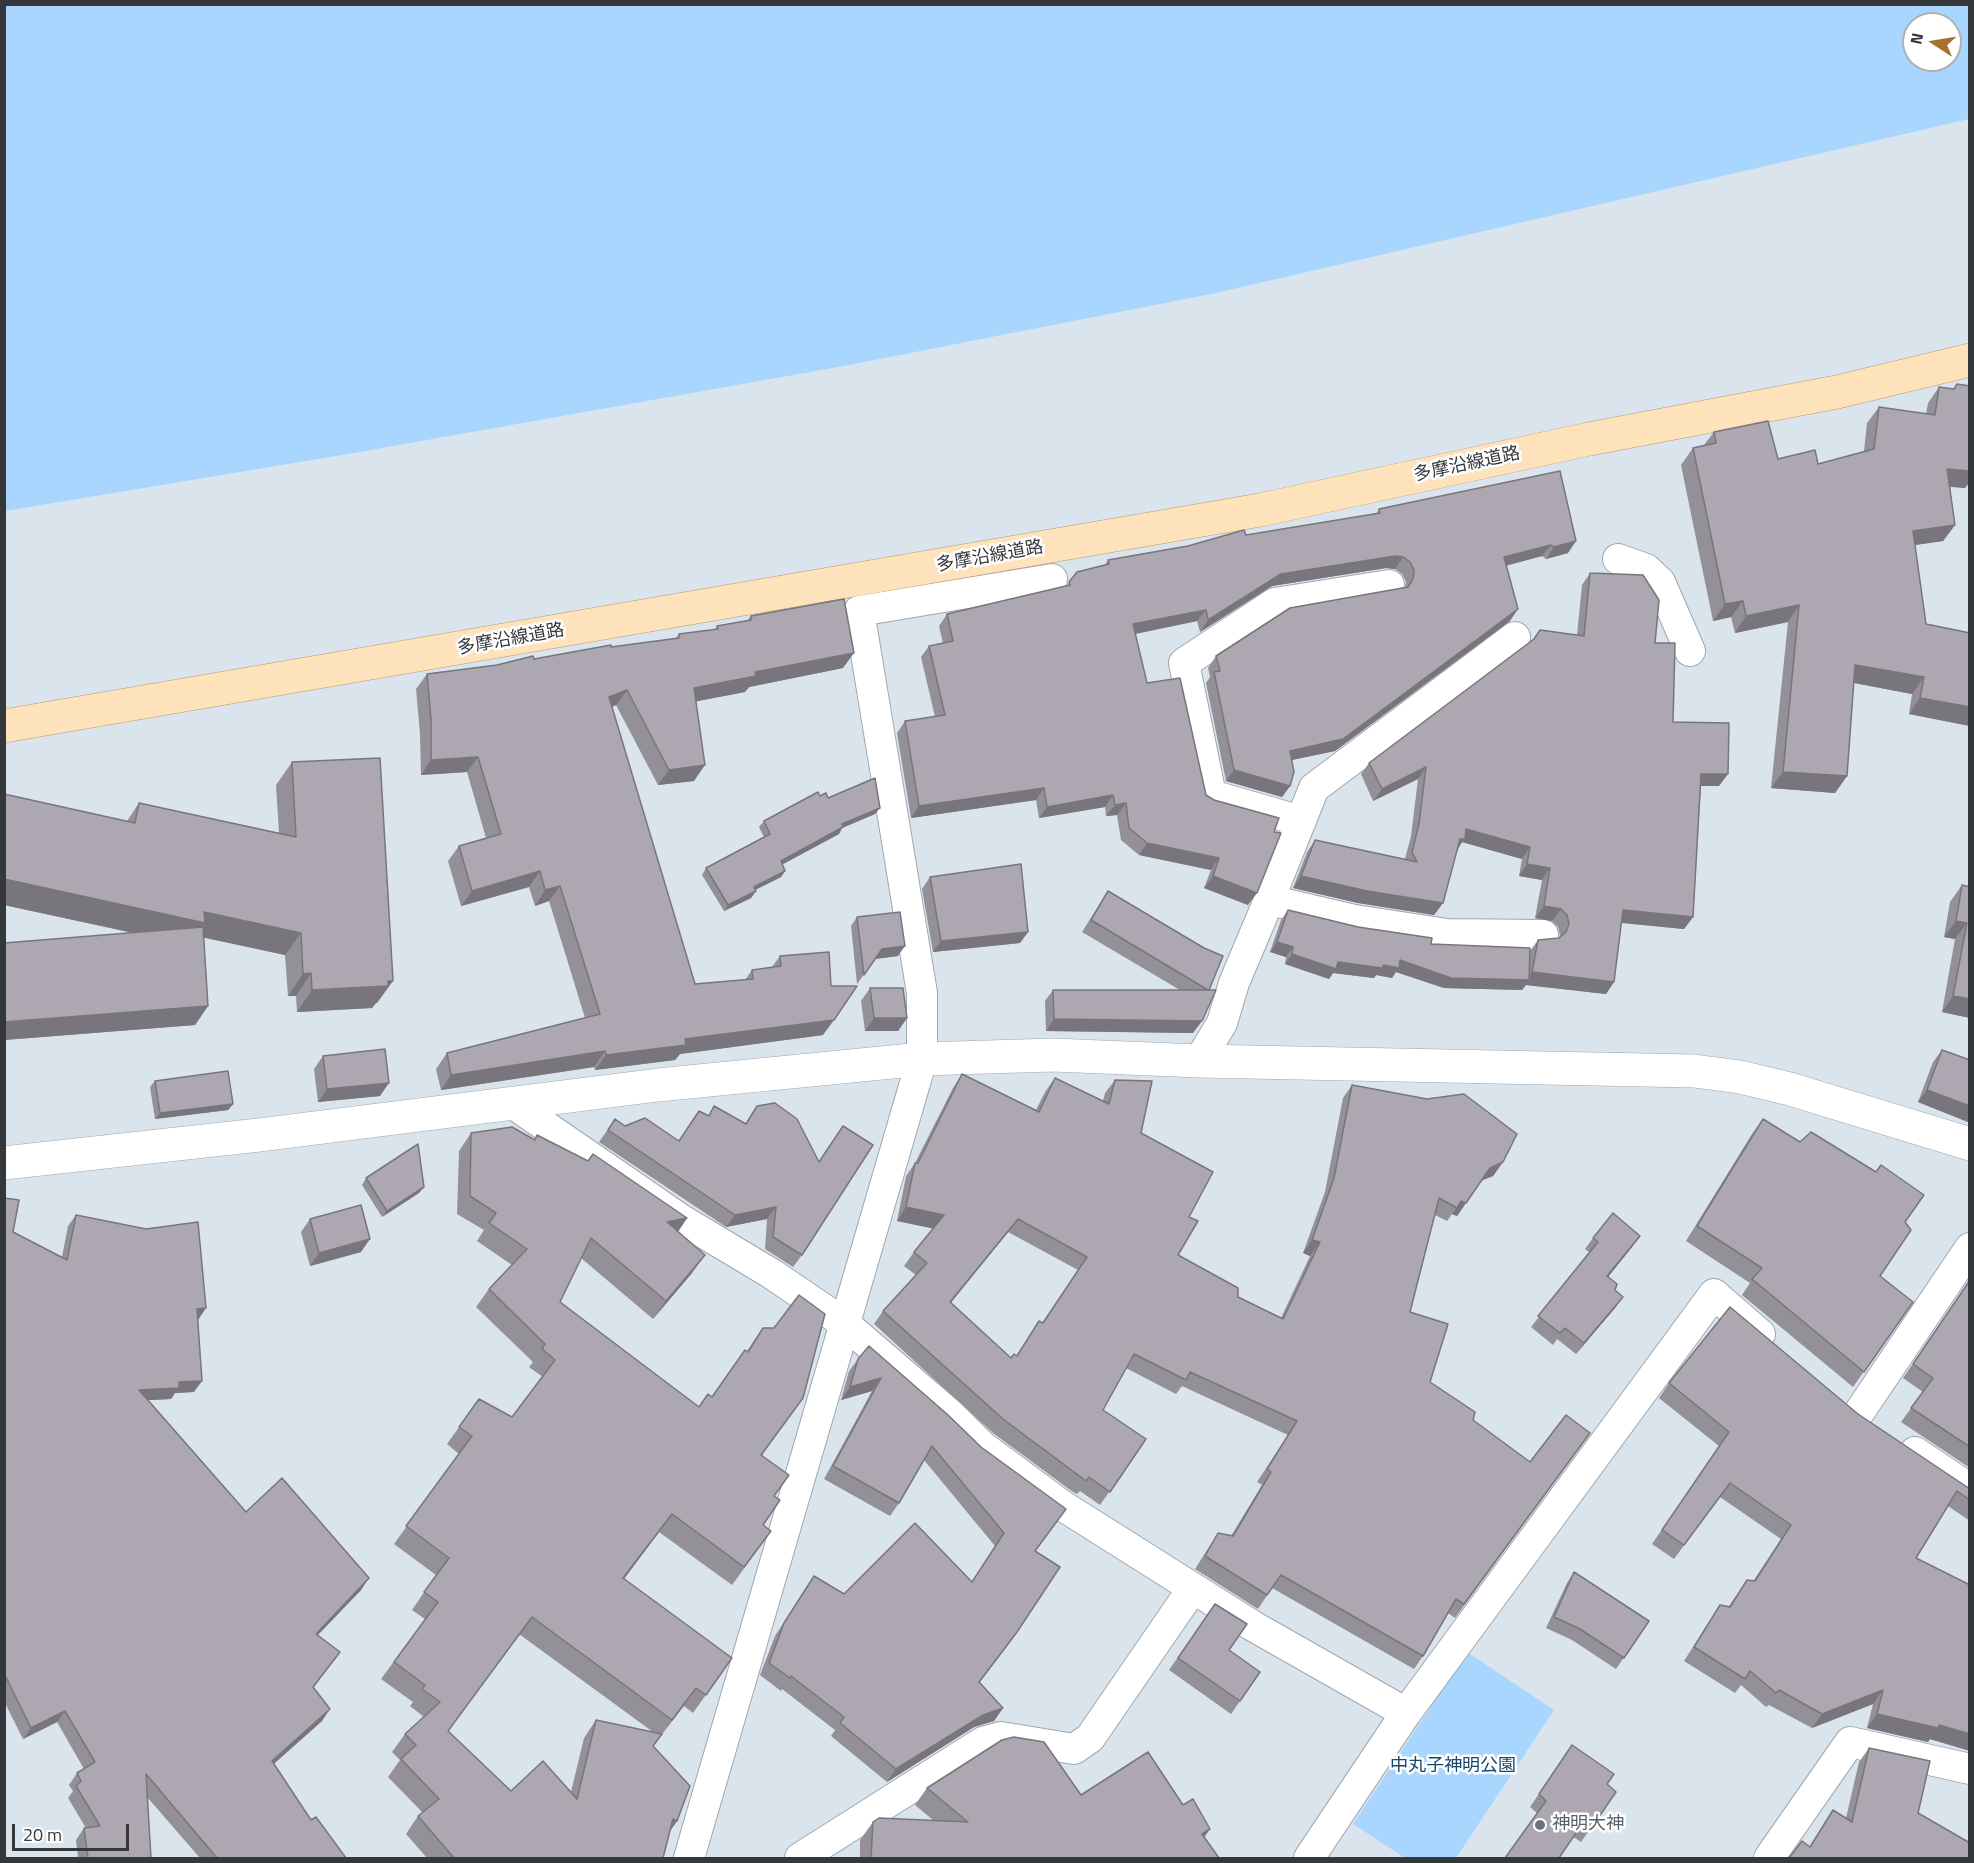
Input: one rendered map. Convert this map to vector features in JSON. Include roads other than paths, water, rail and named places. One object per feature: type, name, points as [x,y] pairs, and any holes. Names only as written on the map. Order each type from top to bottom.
[{"type":"main road","name":"多摩沿線道路","points":[[4,726],[1260,510],[1589,439],[1838,392],[1970,360]]},
{"type":"street","points":[[1618,559],[1646,569],[1660,582],[1690,651]]},
{"type":"street","points":[[689,1858],[922,1059],[922,993],[859,611],[1052,579]]},
{"type":"street","points":[[1301,821],[1211,795],[1184,663],[1275,603],[1389,585]]},
{"type":"street","points":[[1199,1061],[1222,1023],[1234,983],[1314,788],[1515,637]]},
{"type":"street","points":[[1269,900],[1355,920],[1447,934],[1543,935]]},
{"type":"street","points":[[4,1163],[259,1136],[658,1084],[922,1059],[1053,1055],[1199,1061],[1694,1071],[1740,1077],[1790,1089],[1970,1144]]},
{"type":"street","points":[[512,1103],[682,1220],[772,1274],[844,1323],[951,1414],[982,1446],[1063,1506],[1253,1626],[1406,1713]]},
{"type":"street","points":[[1970,1248],[1866,1419],[1970,1489]]},
{"type":"street","points":[[1309,1858],[1406,1713],[1714,1294],[1781,1352]]},
{"type":"street","points":[[800,1858],[983,1742],[1001,1737],[1074,1749],[1090,1738],[1193,1588]]},
{"type":"street","points":[[1769,1858],[1850,1742],[1970,1769]]},
{"type":"place","name":"神明大神","points":[[1540,1825]]},
{"type":"park label","name":"中丸子神明公園","points":[[1453,1767]]}]
